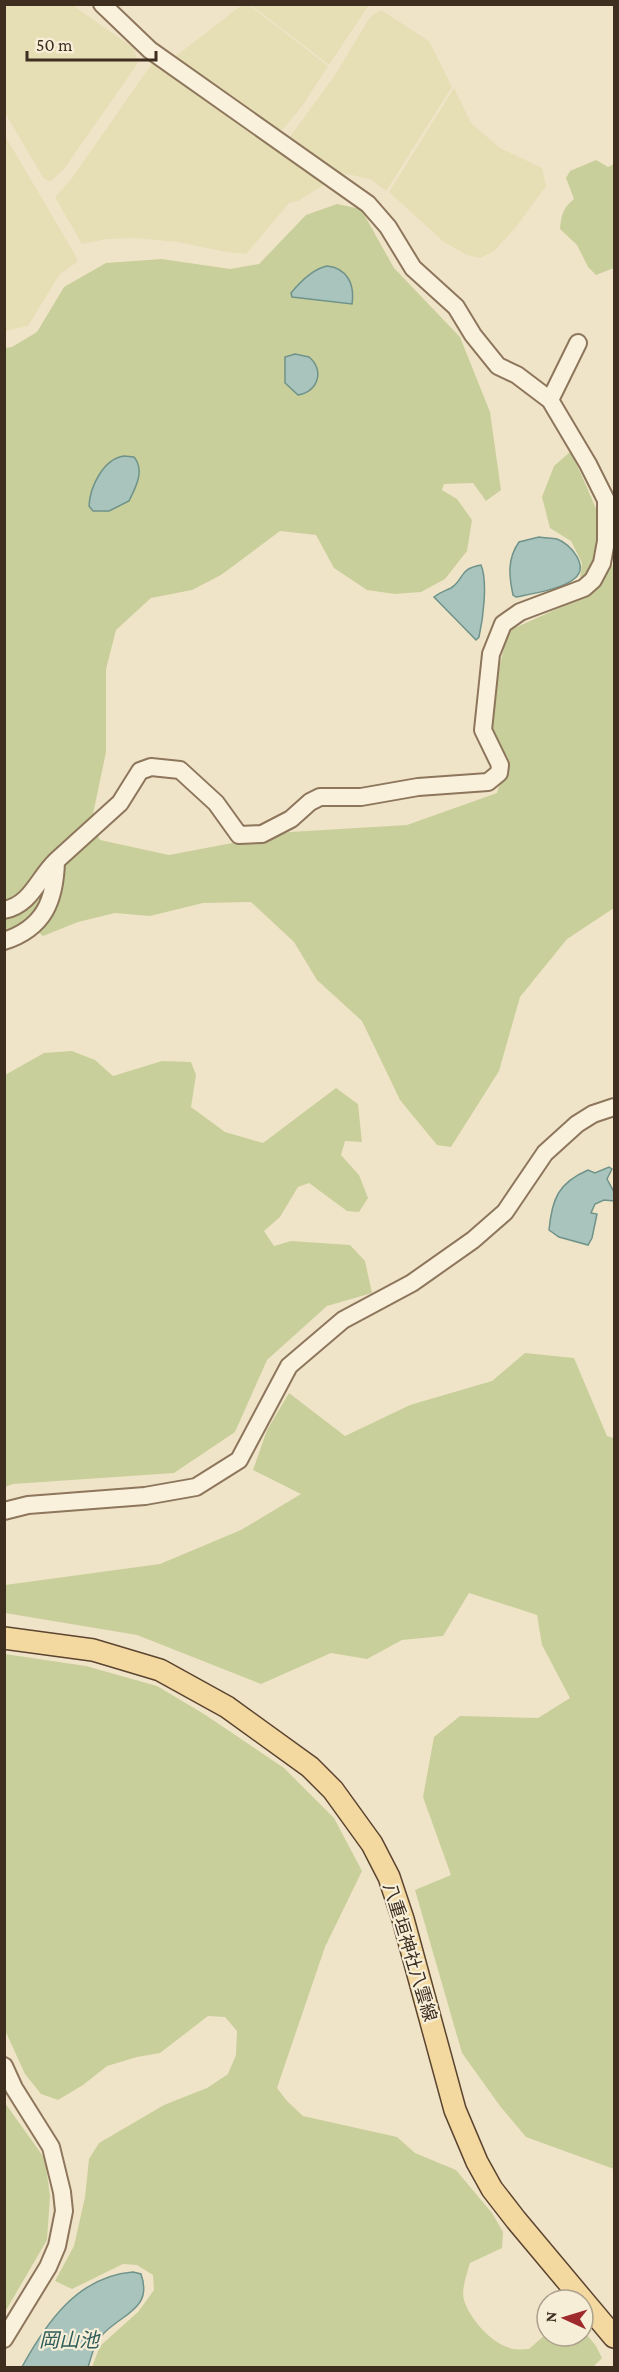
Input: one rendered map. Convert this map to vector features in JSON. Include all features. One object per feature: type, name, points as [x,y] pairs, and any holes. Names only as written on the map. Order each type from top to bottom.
[{"type":"main road","name":"八重垣神社八雲線","points":[[4,1638],[93,1650],[159,1670],[237,1713],[310,1767],[333,1790],[372,1844],[389,1878],[403,1919],[455,2110],[477,2162],[492,2189],[516,2220],[615,2337]]},
{"type":"street","points":[[4,910],[16,908],[27,899],[47,870],[120,803],[140,771],[151,767],[180,770],[216,803],[239,836],[262,834],[291,819],[310,802],[320,797],[361,797],[418,787],[488,782],[493,779],[499,773],[500,765],[483,730],[491,654],[503,624],[520,612],[584,588],[593,580],[602,563],[606,541],[606,500],[588,464],[550,400],[517,375],[498,366],[473,335],[456,307],[413,268],[388,227],[368,204],[150,50],[102,4]]},
{"type":"street","points":[[550,400],[578,343]]},
{"type":"street","points":[[4,941],[14,938],[40,921],[50,904],[56,878],[56,861]]},
{"type":"street","points":[[4,1511],[28,1505],[145,1496],[196,1487],[239,1460],[289,1366],[343,1320],[412,1283],[473,1240],[505,1212],[545,1153],[593,1114],[615,1107]]},
{"type":"street","points":[[4,2066],[14,2088],[51,2147],[62,2192],[64,2211],[57,2246],[48,2267],[4,2339]]},
{"type":"shaded area","points":[[5,4],[72,5],[134,48],[138,63],[64,169],[51,181],[44,179],[5,113]]},
{"type":"shaded area","points":[[248,4],[328,66],[303,105],[283,129],[275,130],[172,59],[242,5]]},
{"type":"shaded area","points":[[251,5],[369,5],[329,65]]},
{"type":"shaded area","points":[[381,10],[429,41],[452,87],[386,191],[370,179],[333,171],[289,138],[335,75],[370,17]]},
{"type":"shaded area","points":[[153,62],[327,183],[298,201],[289,203],[246,254],[178,242],[135,238],[106,239],[82,244],[55,197],[72,178]]},
{"type":"shaded area","points":[[454,88],[471,123],[500,148],[542,168],[546,186],[516,227],[494,251],[480,258],[467,255],[444,242],[389,192]]},
{"type":"shaded area","points":[[4,134],[77,258],[77,262],[59,275],[28,326],[5,331]]},
{"type":"green space","points":[[596,160],[608,167],[614,164],[614,268],[596,275],[588,267],[577,245],[560,229],[563,212],[574,199],[566,178],[570,171]]},
{"type":"green space","points":[[337,204],[361,209],[394,268],[460,337],[490,412],[501,490],[486,501],[473,483],[444,484],[442,490],[457,499],[472,520],[467,551],[445,579],[421,592],[395,594],[367,590],[334,568],[316,535],[280,531],[221,575],[192,590],[151,598],[116,630],[106,669],[106,752],[91,824],[100,840],[169,855],[290,832],[407,825],[497,793],[508,758],[491,734],[495,685],[508,631],[561,607],[580,579],[582,563],[571,541],[550,528],[542,497],[554,466],[571,451],[601,520],[607,559],[614,568],[614,908],[567,939],[520,997],[499,1071],[451,1147],[437,1145],[400,1100],[362,1021],[317,980],[294,942],[251,902],[203,903],[150,916],[115,913],[78,922],[43,936],[27,923],[5,930],[5,348],[12,347],[37,332],[64,287],[106,263],[162,259],[230,269],[259,264],[306,215]]},
{"type":"green space","points":[[72,1051],[95,1060],[113,1076],[162,1061],[191,1062],[196,1075],[191,1107],[225,1132],[263,1143],[336,1088],[358,1104],[362,1142],[345,1141],[341,1155],[359,1175],[368,1198],[359,1212],[347,1211],[309,1183],[298,1187],[280,1217],[264,1231],[274,1246],[291,1241],[350,1245],[365,1261],[372,1293],[327,1306],[267,1360],[235,1432],[174,1473],[13,1484],[5,1487],[5,1075],[44,1053]]},
{"type":"green space","points":[[525,1353],[574,1358],[607,1436],[614,1438],[614,2169],[526,2137],[500,2106],[462,2053],[415,1890],[451,1875],[423,1797],[434,1737],[460,1716],[538,1718],[570,1698],[542,1645],[537,1615],[469,1593],[443,1636],[402,1640],[367,1659],[331,1653],[261,1684],[137,1635],[5,1613],[5,1585],[160,1564],[241,1530],[301,1494],[253,1470],[267,1430],[289,1393],[345,1436],[410,1405],[492,1381]]},
{"type":"green space","points":[[5,1654],[86,1666],[157,1686],[204,1714],[284,1768],[334,1818],[362,1871],[325,1947],[277,2088],[303,2116],[397,2137],[415,2153],[456,2170],[492,2213],[503,2232],[502,2248],[470,2263],[463,2291],[467,2308],[477,2324],[491,2337],[506,2347],[516,2349],[529,2349],[535,2344],[535,2348],[595,2348],[595,2345],[602,2358],[593,2367],[92,2367],[100,2346],[138,2312],[154,2290],[153,2275],[137,2265],[123,2264],[72,2289],[55,2281],[74,2246],[85,2197],[89,2159],[99,2143],[164,2105],[207,2088],[228,2074],[236,2055],[237,2031],[225,2017],[208,2016],[160,2053],[107,2066],[83,2085],[58,2100],[41,2094],[25,2074],[4,2028]]},
{"type":"green space","points":[[5,2103],[45,2159],[50,2196],[47,2240],[5,2312]]},
{"type":"water","points":[[327,266],[340,270],[348,278],[352,290],[352,304],[292,297],[291,293],[303,280]]},
{"type":"water","points":[[295,354],[309,357],[314,362],[318,374],[310,390],[298,395],[285,383],[285,357]]},
{"type":"water","points":[[124,456],[134,457],[139,467],[138,479],[129,501],[109,511],[93,511],[89,506],[90,499],[99,475],[110,462]]},
{"type":"water","points":[[539,537],[557,539],[568,546],[577,556],[580,568],[578,574],[562,586],[516,597],[513,595],[510,574],[512,555],[519,542]]},
{"type":"water","points":[[481,565],[484,601],[479,637],[476,640],[434,597],[455,585],[469,569]]},
{"type":"water","points":[[609,1167],[612,1169],[607,1179],[614,1192],[614,1201],[604,1200],[595,1204],[591,1213],[597,1214],[592,1238],[588,1245],[559,1237],[549,1230],[552,1209],[563,1187],[570,1180],[588,1170],[595,1173]]},
{"type":"water","name":"岡山池","points":[[133,2272],[141,2274],[144,2285],[140,2302],[101,2337],[88,2367],[22,2367],[53,2319],[80,2292],[113,2275]]}]
